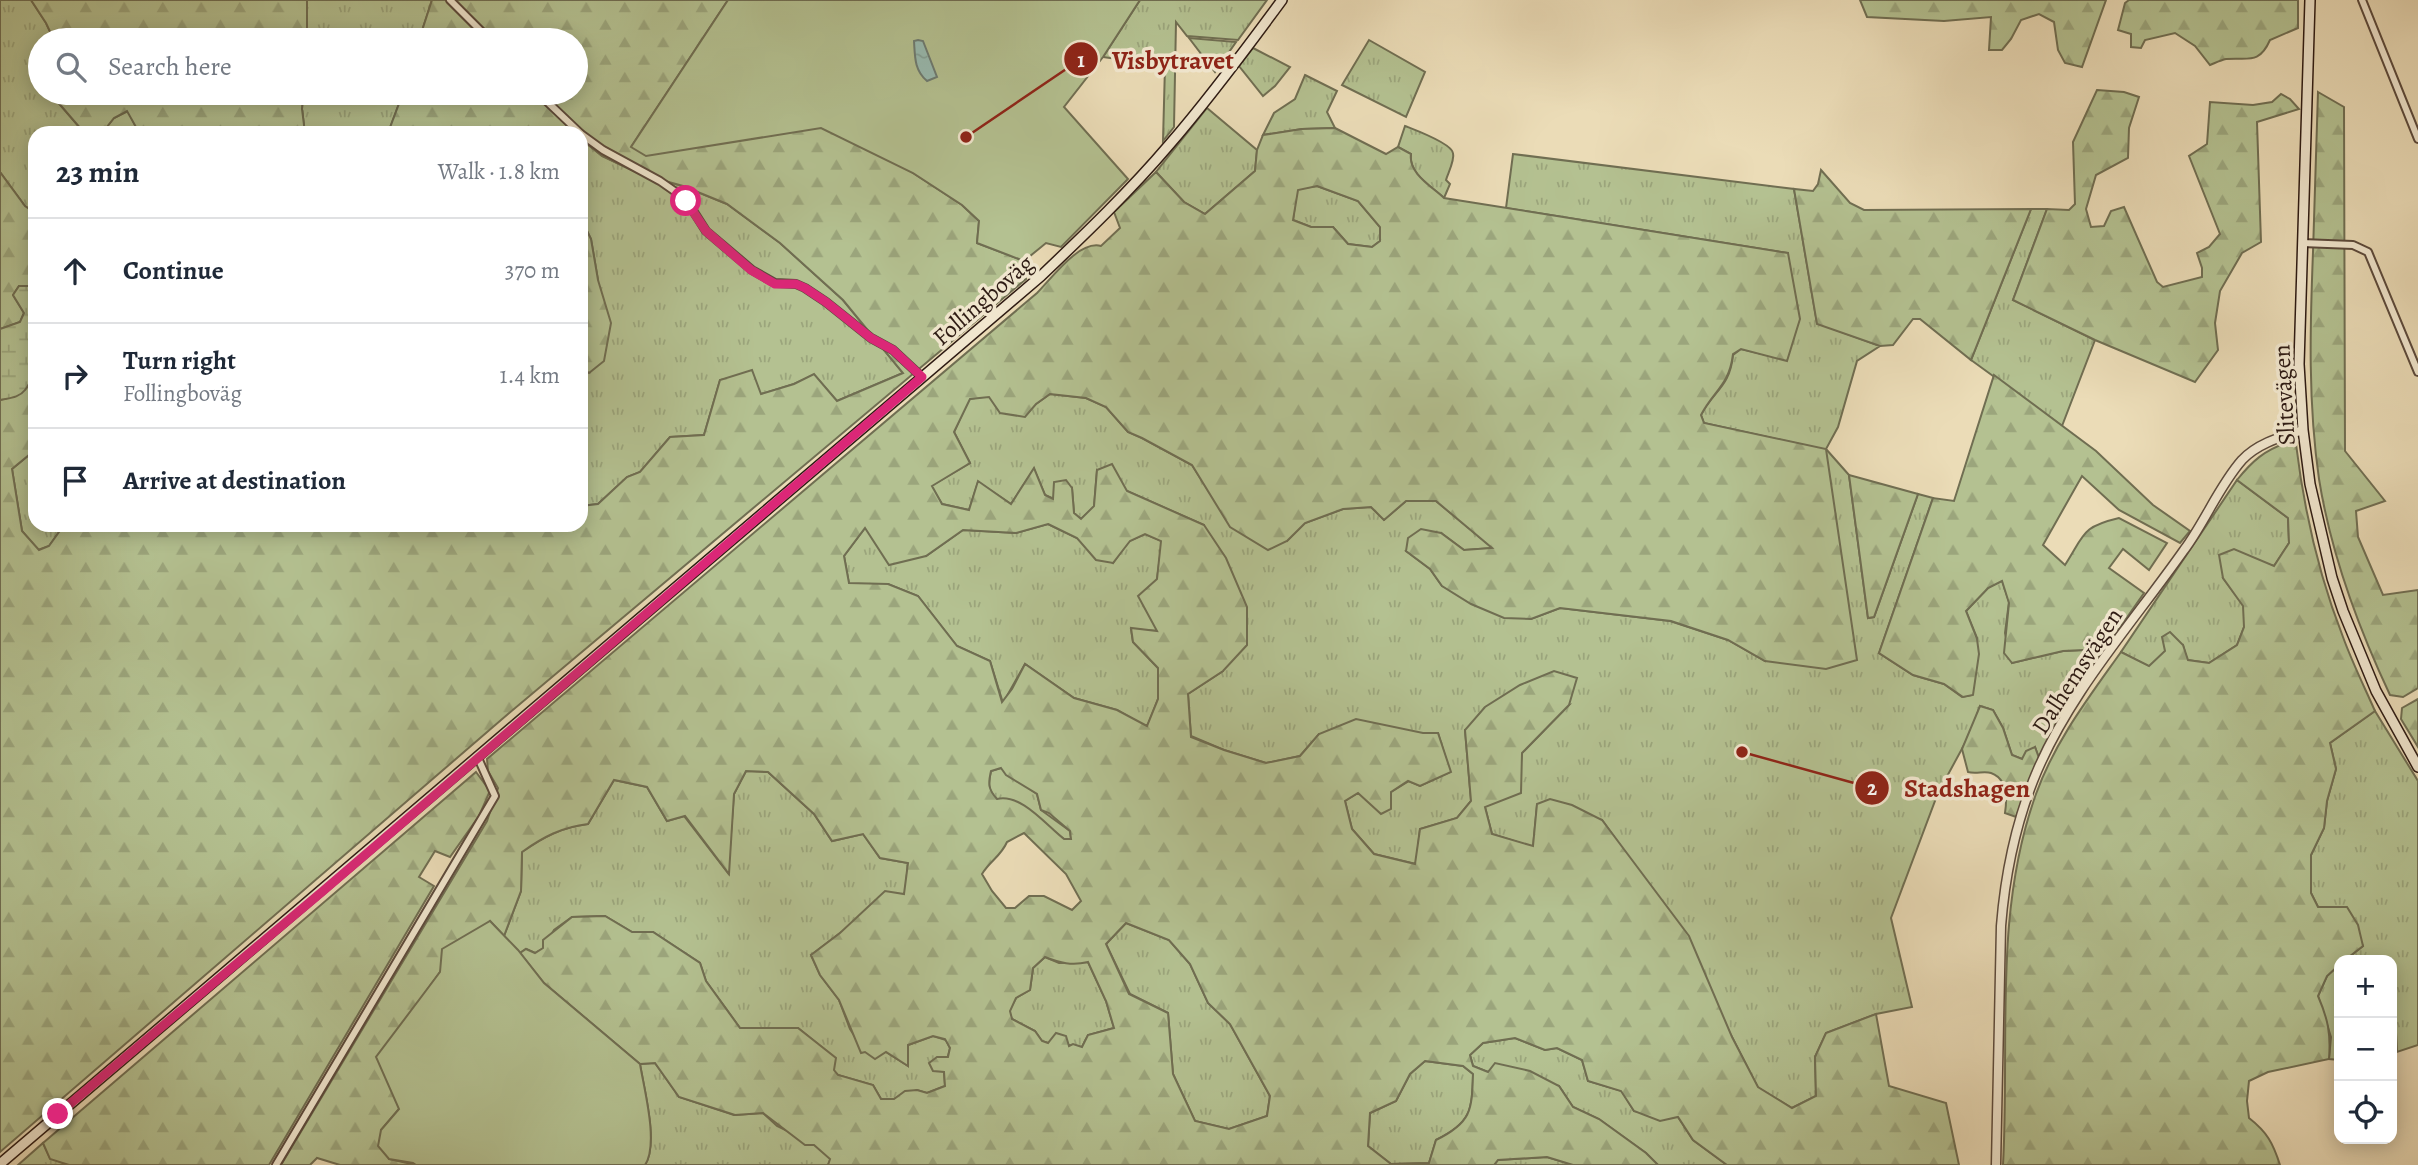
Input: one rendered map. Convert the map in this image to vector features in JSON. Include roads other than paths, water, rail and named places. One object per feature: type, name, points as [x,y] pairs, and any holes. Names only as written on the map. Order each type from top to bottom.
[{"type":"main road","name":"Follingboväg","points":[[0,1164],[1041,276],[1130,188],[1169,145],[1282,0]]},
{"type":"main road","name":"Slitevägen","points":[[2310,0],[2299,364],[2303,430],[2317,520],[2343,611],[2376,691],[2418,767]]},
{"type":"street","points":[[450,0],[478,28]]},
{"type":"street","points":[[2362,0],[2418,139]]},
{"type":"street","points":[[550,105],[572,126]]},
{"type":"street","points":[[2408,116],[2418,113]]},
{"type":"street","points":[[588,140],[680,195],[706,231],[751,270],[775,284],[796,284],[805,288],[871,338],[893,350],[922,377]]},
{"type":"street","points":[[2302,243],[2353,245],[2368,252],[2418,372]]},
{"type":"street","name":"Dalhemsvägen","points":[[1996,1165],[2004,890],[2015,840],[2033,780],[2073,706],[2185,549],[2241,461],[2269,441],[2303,430]]},
{"type":"street","points":[[276,1165],[495,796],[478,758]]},
{"type":"water","points":[[914,41],[923,41],[937,77],[927,81],[916,62]]},
{"type":"place","name":"Visbytravet","points":[[966,137]]},
{"type":"place","name":"Stadshagen","points":[[1742,752]]}]
